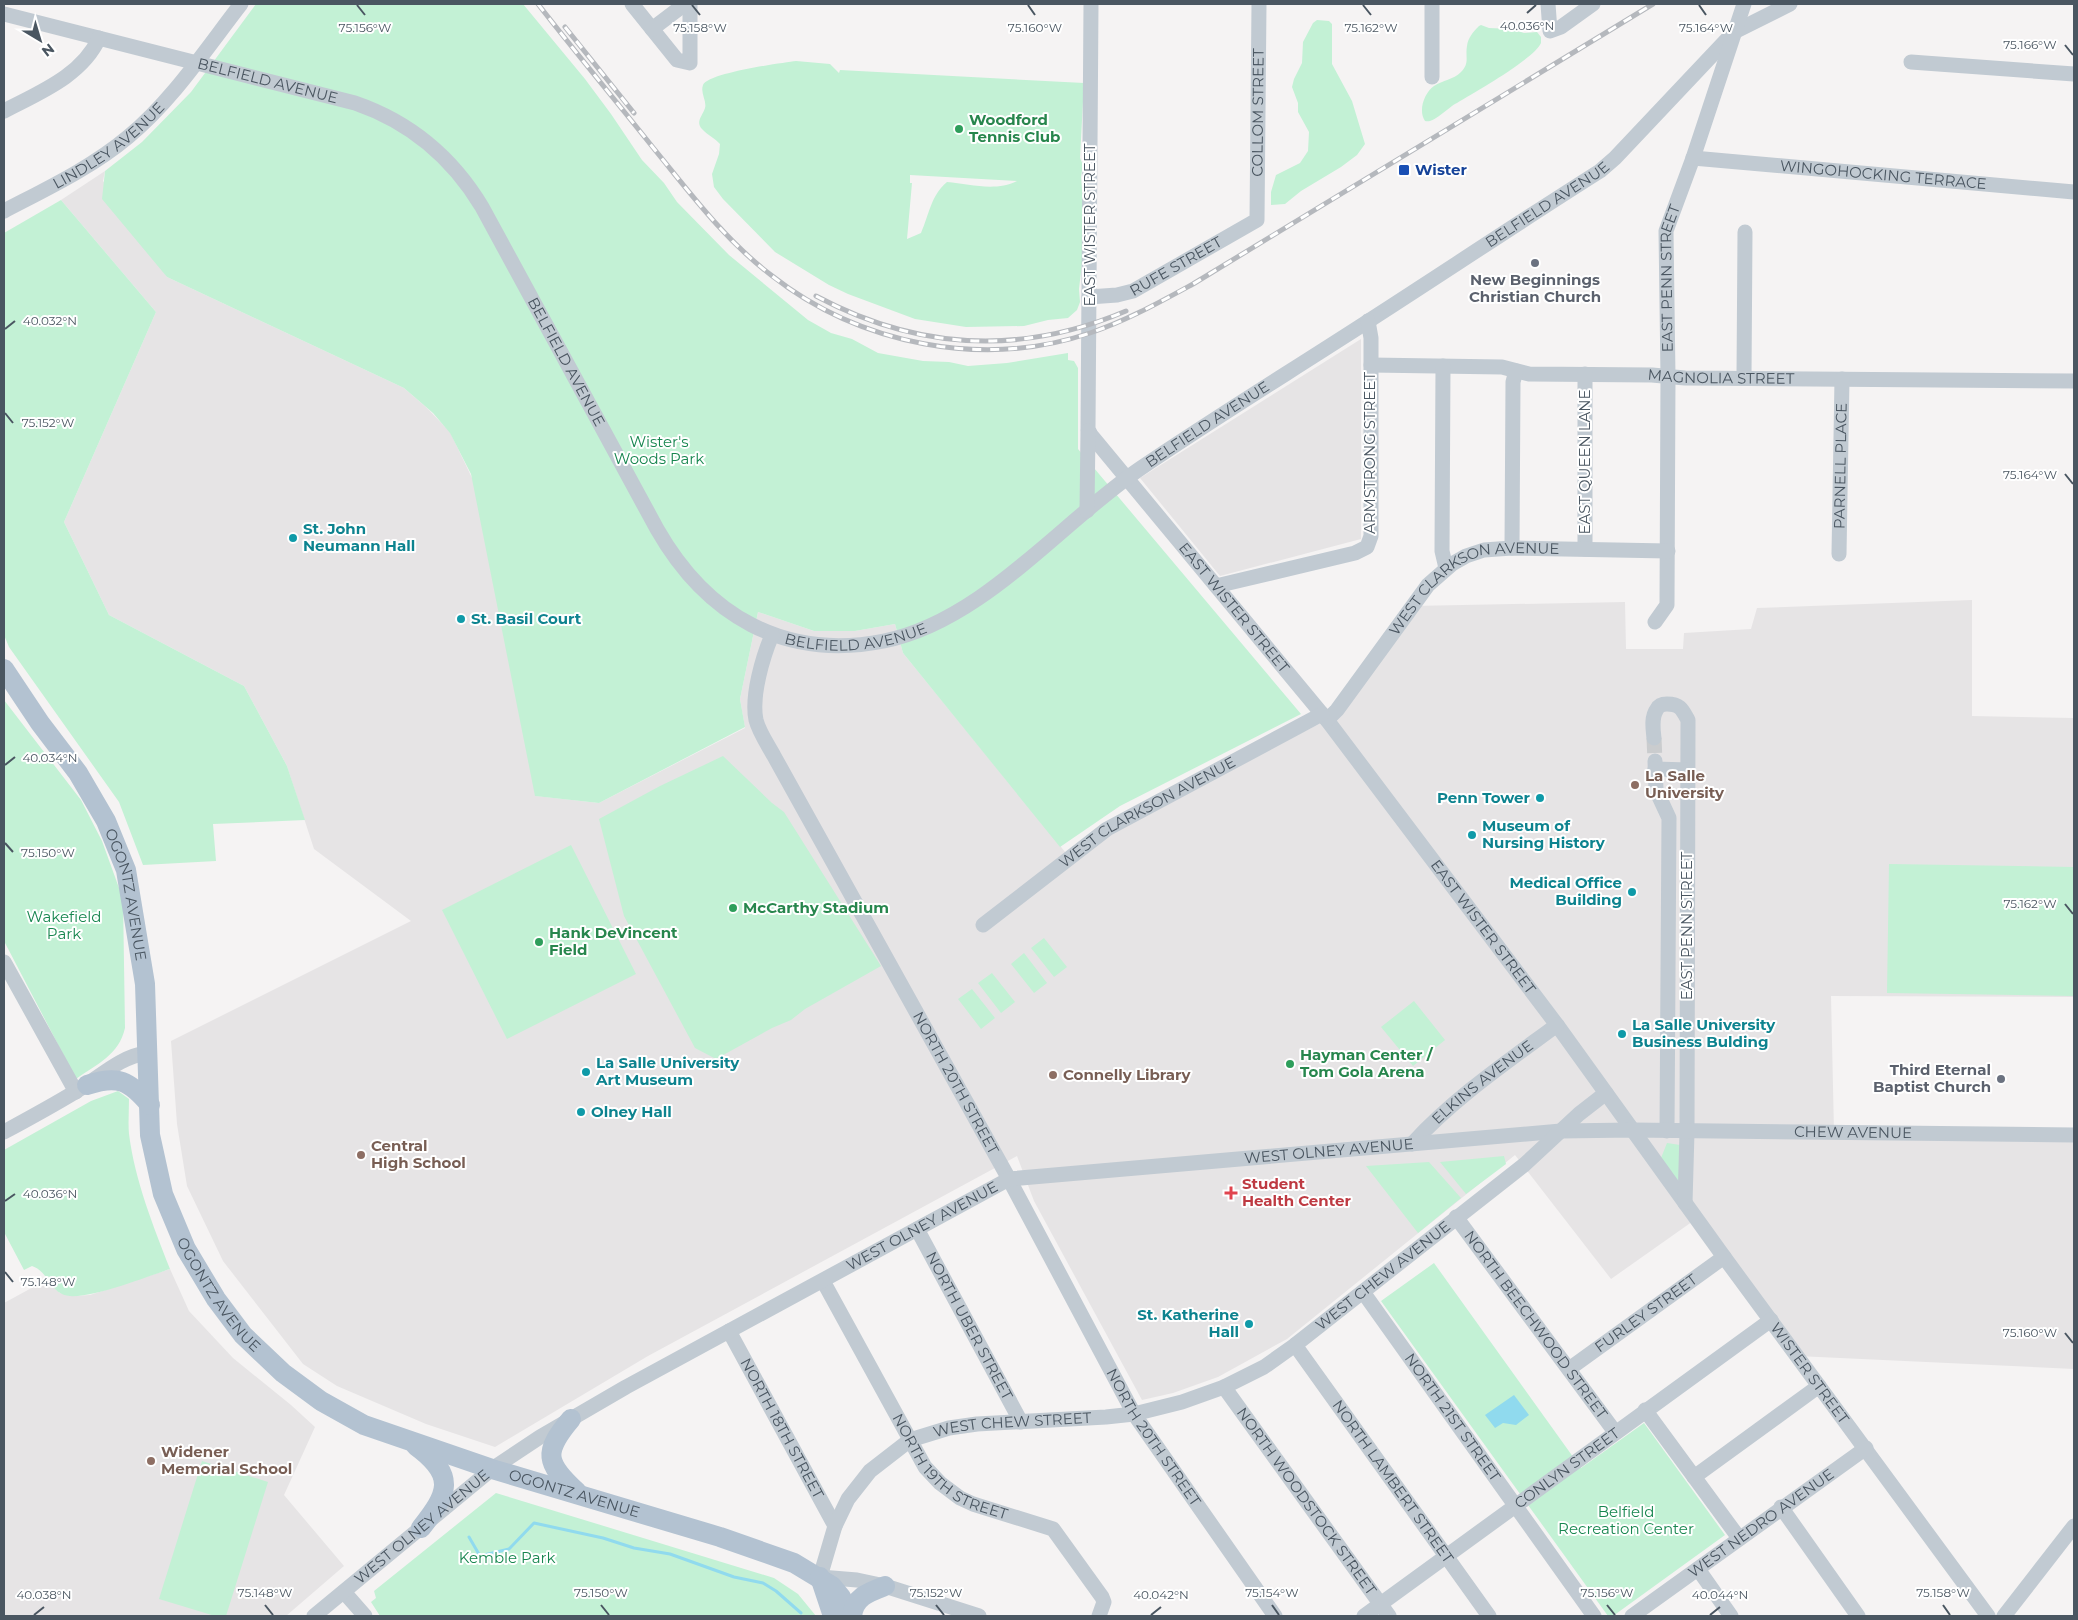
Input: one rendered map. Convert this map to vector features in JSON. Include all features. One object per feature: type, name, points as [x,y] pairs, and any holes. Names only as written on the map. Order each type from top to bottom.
[{"type":"main road","name":"OGONTZ AVENUE","points":[[4,669],[40,723],[78,773],[106,821],[126,870],[145,984],[150,1135],[163,1194],[186,1249],[216,1299],[243,1335],[283,1373],[322,1401],[364,1425],[492,1469],[794,1563],[820,1577],[837,1592],[851,1616]]},
{"type":"main road","points":[[82,1089],[100,1081],[123,1081],[130,1084],[150,1105]]},
{"type":"main road","points":[[571,1419],[555,1441],[552,1457],[558,1475],[580,1495]]},
{"type":"main road","points":[[410,1442],[430,1459],[441,1472],[445,1486],[439,1504],[420,1528]]},
{"type":"main road","points":[[820,1577],[833,1616]]},
{"type":"main road","points":[[851,1616],[857,1601],[885,1586]]},
{"type":"street","name":"LINDLEY AVENUE","points":[[4,211],[109,153],[130,136],[196,62],[241,4]]},
{"type":"street","points":[[632,4],[677,60],[690,63],[690,4]]},
{"type":"street","points":[[652,29],[685,4]]},
{"type":"street","name":"EAST WISTER STREET","points":[[1091,4],[1088,429],[1095,441],[1324,717],[1556,1025],[1632,1130]]},
{"type":"street","name":"COLLOM STREET","points":[[1257,220],[1258,4]]},
{"type":"street","points":[[1432,4],[1432,77]]},
{"type":"street","points":[[1548,4],[1550,30],[1561,27],[1593,4]]},
{"type":"street","name":"EAST PENN STREET","points":[[1655,622],[1667,605],[1668,376],[1666,231],[1693,158],[1744,4]]},
{"type":"street","name":"BELFIELD AVENUE","points":[[6,11],[99,38],[338,98],[371,108],[412,131],[446,159],[466,182],[482,207],[675,560],[696,584],[721,606],[750,624],[772,634],[815,644],[847,646],[882,641],[913,633],[946,617],[983,594],[1126,478],[1607,166],[1734,32],[1790,4]]},
{"type":"street","points":[[4,111],[66,76],[89,56],[99,38]]},
{"type":"street","points":[[1910,62],[2074,74]]},
{"type":"street","name":"WINGOHOCKING TERRACE","points":[[1693,158],[2074,192]]},
{"type":"street","name":"RUFE STREET","points":[[1089,297],[1117,295],[1133,290],[1257,220]]},
{"type":"street","points":[[1744,378],[1745,232]]},
{"type":"street","name":"ARMSTRONG STREET","points":[[1216,586],[1355,553],[1368,547],[1370,536],[1371,338],[1368,321]]},
{"type":"street","name":"MAGNOLIA STREET","points":[[1370,365],[1502,367],[1529,374],[1744,378],[2074,380]]},
{"type":"street","points":[[1442,366],[1442,551],[1446,568]]},
{"type":"street","points":[[1512,548],[1513,388],[1516,371]]},
{"type":"street","name":"EAST QUEEN LANE","points":[[1585,374],[1585,549]]},
{"type":"street","name":"PARNELL PLACE","points":[[1839,554],[1842,379]]},
{"type":"street","points":[[1087,511],[1088,429]]},
{"type":"street","name":"WEST CLARKSON AVENUE","points":[[983,924],[1107,829],[1337,710],[1428,585],[1446,568],[1466,556],[1479,552],[1512,548],[1668,551]]},
{"type":"street","name":"NORTH 20TH STREET","points":[[772,634],[763,657],[756,694],[756,720],[774,756],[1009,1180],[1134,1414],[1275,1616]]},
{"type":"street","name":"EAST PENN STREET","points":[[1654,738],[1653,722],[1657,709],[1663,704],[1675,704],[1681,707],[1688,720],[1687,1132],[1685,1202]]},
{"type":"street","name":"EAST PENN STREET","points":[[1667,1131],[1669,818],[1656,790],[1655,765],[1688,770]]},
{"type":"street","points":[[4,962],[82,1089]]},
{"type":"street","name":"ELKINS AVENUE","points":[[1412,1144],[1428,1126],[1556,1025]]},
{"type":"street","points":[[4,1132],[82,1089],[128,1058],[146,1054]]},
{"type":"street","name":"WEST CHEW AVENUE","points":[[1134,1414],[1182,1402],[1224,1387],[1264,1366],[1295,1345],[1524,1165],[1579,1114],[1606,1093]]},
{"type":"street","name":"WEST OLNEY AVENUE","points":[[314,1616],[492,1469],[540,1437],[729,1331],[1009,1180],[1561,1131],[1632,1130]]},
{"type":"street","name":"CHEW AVENUE","points":[[1632,1130],[2074,1135]]},
{"type":"street","name":"WISTER STREET","points":[[1632,1130],[1988,1616]]},
{"type":"street","name":"NORTH BEECHWOOD STREET","points":[[1456,1217],[1615,1432]]},
{"type":"street","name":"NORTH UBER STREET","points":[[917,1229],[1021,1422]]},
{"type":"street","name":"FURLEY STREET","points":[[1569,1369],[1724,1257]]},
{"type":"street","name":"NORTH 19TH STREET","points":[[823,1281],[925,1467],[940,1483],[960,1498],[973,1504],[1053,1529],[1102,1597],[1104,1602],[1099,1616]]},
{"type":"street","name":"NORTH 21ST STREET","points":[[1363,1292],[1594,1616]]},
{"type":"street","name":"CONLYN STREET","points":[[1364,1616],[1384,1610],[1446,1556],[1771,1320]]},
{"type":"street","name":"NORTH 18TH STREET","points":[[729,1331],[835,1526]]},
{"type":"street","name":"NORTH LAMBERT STREET","points":[[1295,1345],[1489,1616]]},
{"type":"street","points":[[1694,1476],[1819,1386]]},
{"type":"street","name":"NORTH WOODSTOCK STREET","points":[[1224,1387],[1384,1610]]},
{"type":"street","points":[[1645,1410],[1739,1538]]},
{"type":"street","name":"WEST CHEW STREET","points":[[820,1577],[835,1526],[848,1499],[870,1471],[910,1440],[949,1428],[978,1424],[1134,1414]]},
{"type":"street","name":"WEST NEDRO AVENUE","points":[[1632,1616],[1781,1507],[1866,1448]]},
{"type":"street","points":[[1781,1507],[1858,1616]]},
{"type":"street","points":[[2004,1616],[2074,1526]]},
{"type":"street","points":[[1698,1568],[1731,1616]]},
{"type":"street","points":[[820,1577],[857,1580],[885,1586],[979,1616]]},
{"type":"street","points":[[344,1592],[365,1616]]},
{"type":"shaded area","name":"La Salle University","points":[[105,171],[103,181],[167,277],[404,388],[450,432],[473,480],[536,796],[599,803],[745,728],[740,699],[758,612],[814,631],[855,631],[895,624],[903,653],[1070,858],[1103,832],[1327,720],[1412,606],[1625,602],[1626,649],[1683,649],[1684,633],[1751,629],[1757,608],[1972,600],[1972,716],[2074,718],[2074,997],[1831,996],[1834,1132],[2074,1135],[2074,1369],[1797,1356],[1696,1219],[1611,1279],[1515,1155],[1287,1339],[1218,1377],[1173,1393],[1142,1400],[1034,1201],[1017,1156],[648,1356],[495,1447],[426,1424],[337,1386],[303,1364],[223,1261],[187,1186],[177,1124],[171,1041],[411,921],[314,849],[287,766],[244,686],[109,615],[64,522],[156,312],[61,200]]},
{"type":"shaded area","points":[[1361,339],[1361,539],[1220,576],[1140,478]]},
{"type":"shaded area","name":"Widener Memorial School","points":[[170,1269],[189,1311],[233,1358],[315,1427],[284,1495],[344,1566],[286,1616],[4,1616],[4,1303],[48,1279],[50,1284],[60,1293],[76,1296],[90,1295]]},
{"type":"green space","name":"Wister's Woods Park","points":[[256,4],[523,4],[585,79],[642,160],[664,183],[677,202],[729,255],[808,320],[831,333],[852,339],[878,353],[923,361],[949,362],[968,366],[1007,363],[1068,353],[1068,360],[1074,361],[1078,368],[1078,449],[1301,714],[1120,806],[1060,847],[903,653],[895,624],[855,631],[814,631],[758,612],[740,699],[745,727],[599,803],[535,796],[471,474],[450,433],[433,413],[404,388],[167,277],[102,199],[105,171],[142,142],[191,92]]},
{"type":"green space","points":[[1317,20],[1329,21],[1332,24],[1332,64],[1352,101],[1365,144],[1357,155],[1341,167],[1301,191],[1285,204],[1271,205],[1271,192],[1276,175],[1300,163],[1308,151],[1309,132],[1298,112],[1298,103],[1292,87],[1302,63],[1303,42],[1313,23]]},
{"type":"green space","points":[[1481,25],[1489,28],[1512,29],[1524,33],[1537,32],[1541,37],[1541,43],[1527,58],[1503,75],[1453,105],[1437,118],[1425,121],[1422,107],[1427,93],[1434,86],[1455,77],[1464,69],[1468,40]]},
{"type":"green space","points":[[796,61],[830,64],[839,73],[840,70],[1084,83],[1080,158],[1083,165],[1081,177],[1083,202],[1082,263],[1079,289],[1080,302],[1077,310],[1068,318],[1048,320],[1024,326],[966,327],[915,319],[829,285],[775,252],[723,199],[714,187],[712,174],[719,154],[720,144],[706,133],[699,124],[705,105],[702,88],[708,81],[718,76],[761,66]],"holes":[[[910,175],[1017,181],[991,187],[947,182],[937,193],[921,233],[907,239],[912,183],[910,183]]]},
{"type":"green space","points":[[61,200],[156,312],[64,522],[109,615],[244,686],[287,766],[305,820],[213,824],[216,861],[143,865],[119,802],[9,647],[4,635],[4,233]]},
{"type":"green space","name":"Wakefield Park","points":[[4,700],[81,800],[102,841],[123,899],[125,1028],[118,1045],[112,1052],[76,1079],[4,941]]},
{"type":"green space","name":"McCarthy Stadium","points":[[723,756],[784,812],[881,966],[805,1009],[791,1020],[772,1028],[716,1059],[695,1048],[624,916],[599,819],[660,786]]},
{"type":"green space","name":"Hank DeVincent Field","points":[[571,845],[636,974],[507,1039],[442,910]]},
{"type":"green space","points":[[1889,864],[2074,867],[2074,996],[1887,993]]},
{"type":"green space","points":[[1044,938],[1067,967],[1054,977],[1031,948]]},
{"type":"green space","points":[[1024,953],[1047,983],[1034,993],[1011,964]]},
{"type":"green space","points":[[992,973],[1015,1002],[1001,1013],[978,983]]},
{"type":"green space","points":[[972,989],[995,1018],[981,1029],[958,999]]},
{"type":"green space","points":[[1414,1001],[1445,1040],[1413,1066],[1381,1027]]},
{"type":"green space","points":[[118,1091],[129,1099],[129,1134],[136,1169],[145,1203],[170,1269],[98,1292],[71,1296],[62,1294],[57,1291],[37,1268],[32,1266],[24,1270],[4,1232],[4,1150],[91,1101]]},
{"type":"green space","points":[[1667,1143],[1680,1145],[1679,1185],[1661,1158]]},
{"type":"green space","points":[[1504,1156],[1506,1164],[1466,1194],[1440,1162]]},
{"type":"green space","points":[[1429,1162],[1461,1198],[1418,1233],[1366,1166]]},
{"type":"green space","name":"Belfield Recreation Center","points":[[1434,1263],[1581,1468],[1644,1423],[1725,1535],[1613,1616],[1608,1616],[1381,1301]]},
{"type":"green space","points":[[202,1461],[268,1482],[226,1616],[215,1616],[159,1599]]},
{"type":"green space","name":"Kemble Park","points":[[496,1493],[774,1578],[798,1594],[816,1616],[380,1616],[371,1602],[376,1598],[374,1591]]},
{"type":"water","points":[[1514,1395],[1529,1415],[1516,1425],[1503,1423],[1495,1428],[1485,1415]]},
{"type":"waterway","points":[[469,1537],[480,1556],[509,1549],[534,1523],[603,1538],[634,1548],[670,1554],[734,1577],[763,1583],[776,1591],[801,1613]]},
{"type":"tunnel","points":[[1654,738],[1655,761]]},
{"type":"railway","points":[[538,4],[695,200],[739,247],[771,275],[806,299],[843,319],[883,334],[924,344],[966,349],[1008,349],[1049,344],[1103,328],[1168,298],[1653,4]]},
{"type":"railway","points":[[565,27],[634,113]]},
{"type":"railway","points":[[816,296],[854,314],[892,327],[931,336],[969,341],[1008,340],[1047,335],[1086,325],[1126,311]]},
{"type":"place","name":"Woodford Tennis Club","points":[[959,129]]},
{"type":"place","name":"Wister","points":[[1404,170]]},
{"type":"place","name":"New Beginnings Christian Church","points":[[1535,263]]},
{"type":"place","name":"St. John Neumann Hall","points":[[293,538]]},
{"type":"place","name":"St. Basil Court","points":[[461,619]]},
{"type":"place","name":"La Salle University","points":[[1635,785]]},
{"type":"place","name":"Penn Tower","points":[[1540,798]]},
{"type":"place","name":"Museum of Nursing History","points":[[1472,835]]},
{"type":"place","name":"Medical Office Building","points":[[1632,892]]},
{"type":"place","name":"McCarthy Stadium","points":[[733,908]]},
{"type":"place","name":"Hank DeVincent Field","points":[[539,942]]},
{"type":"place","name":"La Salle University Business Bulding","points":[[1622,1034]]},
{"type":"place","name":"Hayman Center / Tom Gola Arena","points":[[1290,1064]]},
{"type":"place","name":"La Salle University Art Museum","points":[[586,1072]]},
{"type":"place","name":"Connelly Library","points":[[1053,1075]]},
{"type":"place","name":"Third Eternal Baptist Church","points":[[2001,1079]]},
{"type":"place","name":"Olney Hall","points":[[581,1112]]},
{"type":"place","name":"Central High School","points":[[361,1155]]},
{"type":"place","name":"Student Health Center","points":[[1231,1193]]},
{"type":"place","name":"St. Katherine Hall","points":[[1249,1324]]},
{"type":"place","name":"Widener Memorial School","points":[[151,1461]]}]
